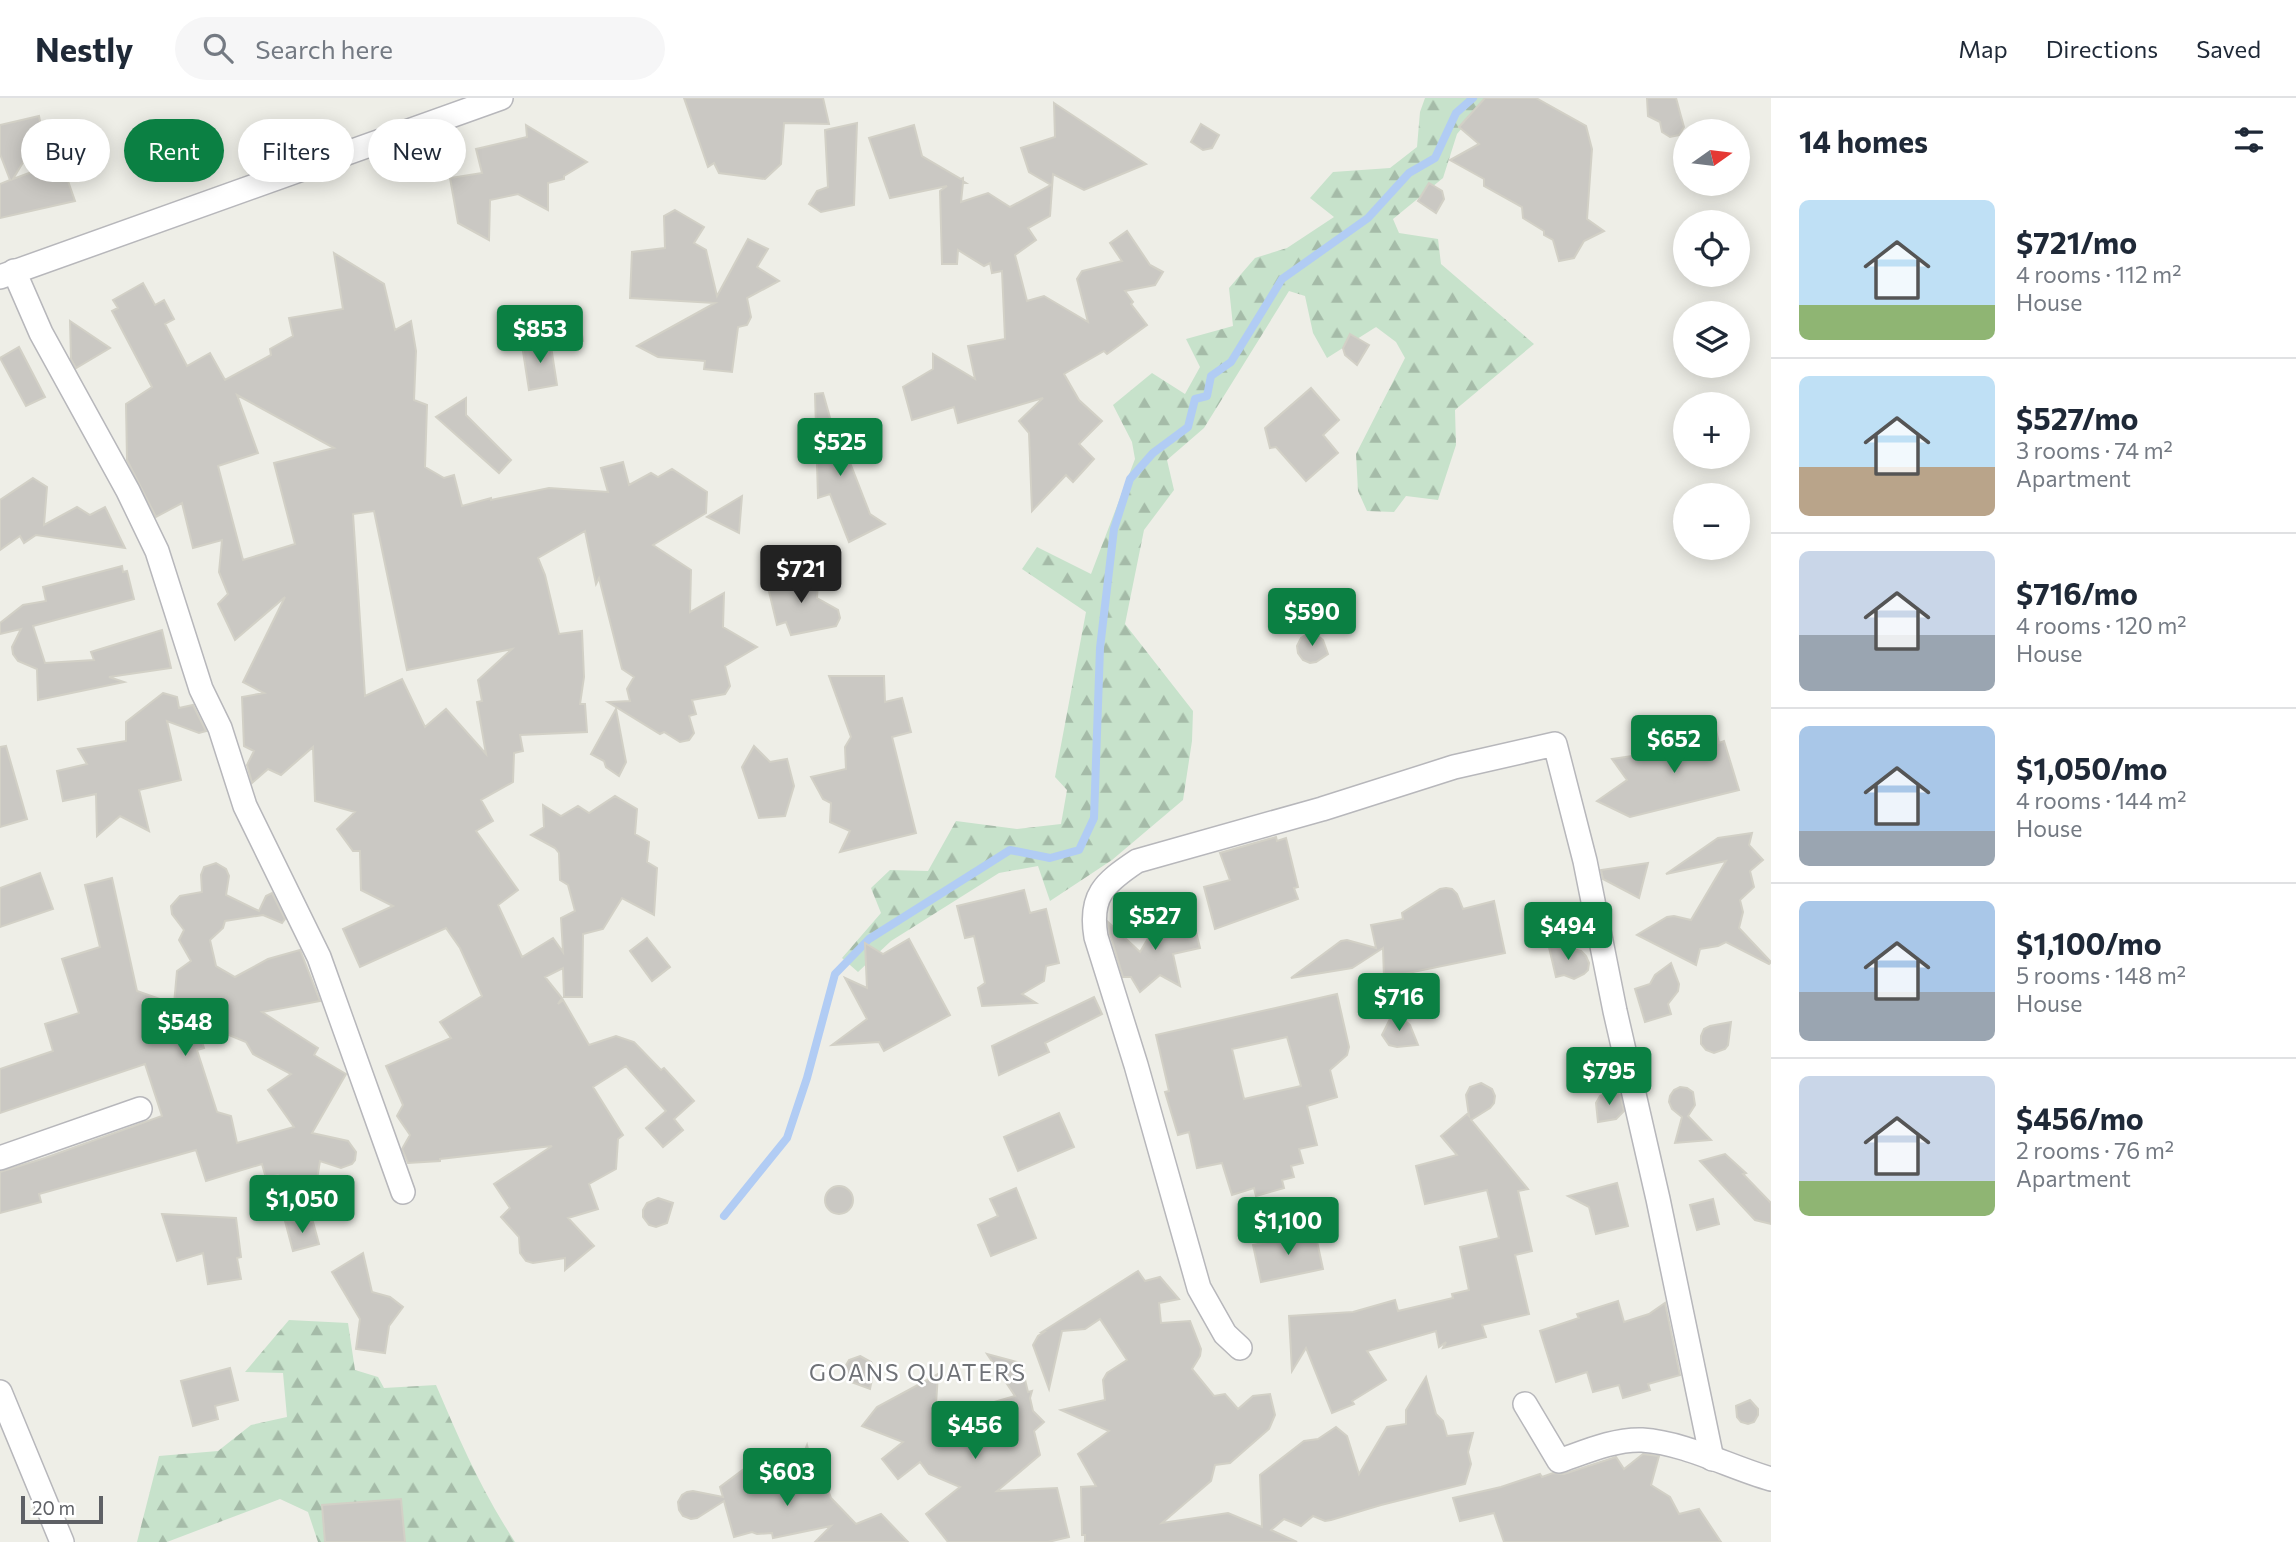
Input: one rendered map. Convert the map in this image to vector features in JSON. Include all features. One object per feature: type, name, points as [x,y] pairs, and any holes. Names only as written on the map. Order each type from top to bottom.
[{"type":"street","points":[[403,1192],[318,957],[245,806],[220,728],[201,689],[157,551],[128,491],[7,274],[501,98]]},
{"type":"street","points":[[1240,1348],[1225,1334],[1199,1287],[1136,1065],[1096,937],[1092,916],[1098,896],[1115,875],[1137,861],[1322,809],[1454,766],[1555,744],[1585,861],[1712,1459]]},
{"type":"street","points":[[0,1158],[140,1109]]},
{"type":"street","points":[[0,1392],[62,1542]]},
{"type":"street","points":[[1525,1405],[1559,1461],[1605,1446],[1641,1440],[1678,1447],[1771,1479]]},
{"type":"green space","points":[[1425,98],[1507,98],[1473,115],[1457,134],[1443,178],[1393,219],[1399,233],[1438,239],[1441,264],[1534,344],[1455,410],[1456,445],[1438,500],[1406,496],[1394,512],[1367,511],[1358,491],[1356,454],[1405,358],[1396,342],[1376,327],[1327,358],[1313,333],[1305,296],[1289,291],[1204,428],[1167,460],[1174,490],[1144,530],[1125,624],[1193,711],[1192,741],[1183,800],[1112,860],[1050,901],[1038,866],[999,873],[891,941],[858,972],[842,958],[881,913],[871,888],[890,870],[928,871],[956,821],[1017,829],[1061,824],[1067,790],[1055,777],[1086,612],[1022,569],[1037,547],[1091,574],[1135,459],[1132,442],[1113,405],[1152,373],[1185,394],[1200,367],[1186,339],[1233,326],[1229,288],[1255,258],[1287,248],[1334,217],[1310,198],[1333,172],[1390,168],[1417,147],[1420,112]]},
{"type":"green space","points":[[289,1320],[348,1323],[355,1370],[378,1377],[384,1388],[436,1385],[481,1484],[515,1542],[318,1542],[308,1512],[280,1499],[167,1542],[137,1542],[159,1456],[218,1451],[251,1425],[287,1417],[283,1373],[245,1372]]},
{"type":"building","points":[[684,98],[823,98],[829,124],[784,123],[781,164],[765,179],[719,173],[714,163],[708,167]]},
{"type":"building","points":[[1485,98],[1536,98],[1586,126],[1592,149],[1587,219],[1604,231],[1584,241],[1574,258],[1559,261],[1553,240],[1523,218],[1522,207],[1484,186],[1484,179],[1450,160],[1479,144],[1459,127]]},
{"type":"building","points":[[1647,98],[1676,98],[1682,119],[1673,119],[1673,136],[1670,137],[1662,132],[1660,122],[1648,116]]},
{"type":"building","points":[[1054,103],[1146,164],[1084,190],[1053,174],[1050,216],[1028,228],[1036,240],[1015,255],[1027,301],[1044,296],[1088,322],[1077,279],[1082,271],[1122,261],[1110,243],[1127,231],[1150,265],[1163,272],[1155,285],[1125,291],[1147,325],[1107,354],[1104,351],[1064,374],[1079,400],[1102,421],[1079,444],[1094,459],[1073,482],[1066,475],[1032,511],[1029,433],[1019,421],[1043,398],[958,423],[954,407],[912,420],[903,387],[933,369],[933,354],[975,379],[968,346],[1005,339],[1002,271],[992,273],[990,263],[984,266],[958,250],[957,264],[942,264],[940,191],[947,186],[890,198],[869,138],[914,125],[922,156],[963,178],[966,183],[963,183],[961,202],[988,193],[1010,207],[1051,185],[1029,172],[1021,148],[1055,137]]},
{"type":"building","points":[[21,120],[21,166],[13,179],[21,176],[21,182],[68,182],[75,201],[0,218],[0,184],[10,180],[0,154],[0,125]]},
{"type":"building","points":[[857,123],[854,205],[821,212],[809,204],[817,191],[828,187],[825,130]]},
{"type":"building","points":[[1201,124],[1219,135],[1212,148],[1203,150],[1191,142]]},
{"type":"building","points":[[526,125],[587,162],[564,176],[564,179],[548,183],[548,210],[518,194],[490,200],[489,240],[458,223],[451,182],[466,182],[466,176],[482,173],[476,149],[527,137]]},
{"type":"building","points":[[1429,183],[1442,191],[1444,199],[1436,213],[1418,201]]},
{"type":"building","points":[[675,210],[704,227],[694,243],[706,250],[717,296],[748,239],[768,249],[757,267],[779,281],[747,298],[751,317],[747,325],[738,327],[732,372],[704,369],[705,361],[658,357],[637,346],[715,303],[630,298],[632,252],[665,248],[664,216]]},
{"type":"building","points":[[334,253],[384,284],[395,330],[411,321],[416,351],[414,400],[427,405],[425,467],[444,478],[454,475],[462,506],[549,488],[608,492],[601,468],[623,462],[629,485],[651,473],[658,477],[672,469],[707,492],[706,513],[653,545],[691,570],[690,612],[724,593],[723,627],[757,647],[725,666],[730,686],[725,694],[692,700],[696,714],[689,716],[694,733],[689,740],[680,742],[664,732],[660,734],[608,702],[630,701],[627,689],[634,677],[622,669],[599,578],[596,584],[585,531],[538,558],[545,575],[559,634],[582,631],[584,677],[580,704],[585,704],[587,732],[520,735],[523,751],[514,753],[513,782],[481,800],[493,821],[476,831],[518,890],[498,905],[522,957],[553,938],[563,952],[561,918],[575,911],[568,885],[560,880],[559,853],[531,835],[544,827],[543,805],[561,816],[578,806],[589,813],[615,796],[637,809],[635,834],[649,842],[647,862],[657,868],[654,915],[622,898],[603,929],[583,934],[582,997],[564,997],[563,968],[545,977],[562,998],[558,1004],[563,1000],[589,1045],[616,1036],[634,1042],[661,1070],[664,1068],[694,1101],[674,1119],[683,1130],[663,1147],[646,1128],[666,1111],[626,1066],[593,1087],[623,1135],[618,1139],[616,1169],[589,1184],[598,1209],[568,1218],[594,1246],[565,1270],[565,1258],[533,1263],[526,1261],[520,1253],[519,1237],[501,1217],[510,1208],[494,1184],[552,1146],[408,1163],[402,1149],[410,1135],[397,1116],[403,1105],[386,1066],[451,1038],[440,1022],[482,996],[460,948],[446,928],[360,967],[343,929],[393,906],[361,890],[360,851],[353,851],[337,829],[355,812],[315,801],[313,747],[281,775],[268,769],[252,783],[247,765],[254,751],[244,746],[242,697],[264,693],[243,682],[285,597],[235,640],[218,604],[228,594],[219,572],[222,540],[193,548],[182,503],[156,517],[127,460],[126,404],[152,387],[112,311],[118,308],[113,300],[143,283],[155,305],[164,300],[174,319],[165,324],[187,366],[210,353],[225,380],[271,355],[270,349],[293,336],[289,318],[343,309]],"holes":[[[237,395],[334,448],[274,463],[295,544],[243,560],[218,466],[258,453]],[[374,511],[407,670],[512,649],[478,680],[482,701],[477,702],[486,754],[446,709],[425,727],[402,679],[365,696],[353,514]]]},
{"type":"building","points":[[578,308],[583,341],[552,346],[547,312]]},
{"type":"building","points":[[70,321],[110,348],[76,368],[71,359]]},
{"type":"building","points":[[1350,334],[1369,345],[1357,365],[1345,355],[1343,348]]},
{"type":"building","points":[[550,340],[557,385],[529,390],[522,345]]},
{"type":"building","points":[[19,347],[45,397],[26,406],[0,358]]},
{"type":"building","points":[[1311,388],[1339,420],[1323,435],[1338,453],[1306,481],[1276,447],[1270,448],[1265,428]]},
{"type":"building","points":[[823,393],[840,453],[845,450],[870,514],[885,524],[849,542],[830,494],[818,498],[815,394]]},
{"type":"building","points":[[466,398],[466,415],[511,460],[499,473],[436,417]]},
{"type":"building","points":[[33,478],[47,487],[44,525],[77,507],[90,515],[105,507],[125,548],[36,535],[24,543],[20,536],[0,550],[0,500]]},
{"type":"building","points":[[742,496],[739,533],[707,517]]},
{"type":"building","points":[[122,566],[123,572],[127,571],[134,599],[33,626],[45,663],[94,660],[91,652],[162,630],[171,668],[109,677],[124,682],[38,700],[37,669],[18,661],[13,654],[12,647],[21,629],[0,634],[0,623],[23,605],[46,601],[43,587]]},
{"type":"building","points":[[802,574],[818,583],[817,598],[838,610],[840,618],[836,626],[791,635],[786,622],[777,625],[767,583]]},
{"type":"building","points":[[1312,631],[1323,640],[1328,654],[1310,663],[1303,660],[1297,646],[1301,638]]},
{"type":"building","points":[[829,676],[884,676],[885,702],[902,698],[911,732],[892,737],[916,833],[840,852],[850,831],[830,822],[831,803],[823,799],[811,777],[846,769],[845,747],[851,737]]},
{"type":"building","points":[[163,693],[177,697],[179,708],[193,705],[206,731],[199,733],[167,721],[181,780],[139,790],[149,831],[120,816],[97,836],[96,794],[63,801],[57,771],[87,764],[78,749],[126,741],[126,722]]},
{"type":"building","points":[[616,709],[626,762],[619,776],[606,767],[604,761],[591,754]]},
{"type":"building","points":[[1715,726],[1719,743],[1724,741],[1739,790],[1630,817],[1597,801],[1627,780],[1612,759],[1652,753],[1651,751],[1683,743],[1681,735]]},
{"type":"building","points":[[6,746],[27,819],[0,827],[0,747]]},
{"type":"building","points":[[754,746],[770,762],[787,759],[794,786],[785,816],[759,818],[742,767]]},
{"type":"building","points":[[1752,833],[1749,845],[1763,860],[1750,871],[1754,887],[1740,900],[1743,912],[1739,928],[1771,962],[1769,964],[1726,942],[1700,949],[1696,965],[1637,935],[1667,917],[1691,920],[1726,861],[1666,874],[1718,838]]},
{"type":"building","points":[[1276,837],[1277,841],[1286,838],[1298,887],[1294,888],[1298,899],[1215,929],[1204,887],[1230,880],[1220,853]]},
{"type":"building","points":[[216,863],[226,869],[229,876],[226,895],[259,911],[266,896],[272,893],[285,919],[282,923],[263,915],[225,921],[223,928],[210,940],[216,966],[235,977],[268,959],[300,950],[320,1001],[262,1012],[318,1048],[314,1055],[346,1074],[312,1133],[348,1141],[356,1152],[355,1160],[341,1168],[320,1161],[315,1191],[302,1210],[278,1175],[266,1178],[262,1164],[206,1181],[196,1150],[39,1194],[41,1202],[0,1213],[0,1172],[162,1116],[145,1064],[0,1113],[0,1069],[53,1051],[45,1024],[79,1013],[62,959],[100,947],[85,885],[112,878],[137,991],[174,1004],[177,971],[191,961],[179,940],[184,930],[172,914],[171,906],[180,896],[202,892],[201,875],[204,867]],"holes":[[[195,1021],[246,1042],[253,1054],[291,1074],[268,1090],[294,1127],[237,1143],[231,1116],[217,1112],[197,1050],[204,1048]]]},
{"type":"building","points":[[1648,863],[1639,898],[1603,879],[1601,870]]},
{"type":"building","points":[[40,873],[53,909],[0,927],[0,888]]},
{"type":"building","points":[[1446,888],[1457,894],[1463,909],[1494,901],[1505,953],[1384,978],[1383,948],[1352,968],[1291,978],[1341,941],[1347,940],[1376,948],[1371,925],[1403,919],[1402,913]]},
{"type":"building","points":[[1024,890],[1030,913],[1046,909],[1059,963],[1046,966],[1044,981],[1022,994],[1036,1003],[982,1006],[978,988],[985,983],[974,936],[965,938],[957,906]]},
{"type":"building","points":[[1193,919],[1200,948],[1173,954],[1180,986],[1160,975],[1140,992],[1131,977],[1123,977],[1108,922],[1140,952],[1159,920],[1171,924]]},
{"type":"building","points":[[647,938],[670,967],[652,981],[630,951]]},
{"type":"building","points":[[909,939],[950,1015],[884,1051],[879,1042],[832,1045],[867,1019],[845,978],[867,988],[865,943],[883,954]]},
{"type":"building","points":[[1548,943],[1581,951],[1589,963],[1588,970],[1574,979],[1564,975],[1556,977]]},
{"type":"building","points":[[1671,963],[1679,984],[1678,991],[1668,1004],[1671,1014],[1645,1022],[1635,989],[1650,984],[1655,975]]},
{"type":"building","points":[[1337,994],[1349,1047],[1347,1055],[1330,1070],[1337,1097],[1307,1106],[1317,1145],[1299,1149],[1303,1163],[1291,1166],[1294,1177],[1282,1180],[1284,1188],[1256,1196],[1254,1188],[1232,1195],[1222,1163],[1197,1168],[1189,1132],[1178,1135],[1165,1092],[1169,1091],[1156,1035]],"holes":[[[1287,1037],[1301,1086],[1244,1099],[1232,1049]]]},
{"type":"building","points":[[1094,997],[1102,1014],[1045,1043],[1049,1052],[999,1075],[992,1046]]},
{"type":"building","points":[[1394,1011],[1410,1025],[1418,1045],[1389,1045],[1382,1035]]},
{"type":"building","points":[[1731,1022],[1725,1049],[1714,1053],[1706,1050],[1701,1044],[1704,1029]]},
{"type":"building","points":[[1481,1083],[1492,1089],[1494,1103],[1471,1120],[1528,1189],[1518,1191],[1532,1251],[1515,1255],[1529,1314],[1482,1325],[1486,1337],[1443,1348],[1446,1342],[1439,1347],[1436,1331],[1367,1351],[1386,1380],[1352,1401],[1354,1404],[1332,1413],[1306,1348],[1292,1371],[1289,1316],[1353,1312],[1395,1300],[1398,1311],[1453,1298],[1452,1294],[1469,1290],[1460,1247],[1499,1238],[1487,1190],[1425,1204],[1416,1166],[1457,1155],[1441,1136],[1467,1114],[1469,1116],[1466,1095],[1470,1087]]},
{"type":"building","points":[[1680,1087],[1693,1092],[1695,1105],[1688,1116],[1711,1140],[1675,1143],[1682,1117],[1672,1109],[1669,1102],[1674,1090]]},
{"type":"building","points":[[1611,1091],[1620,1095],[1624,1111],[1616,1119],[1598,1122],[1596,1103],[1600,1096]]},
{"type":"building","points":[[1059,1113],[1074,1147],[1018,1171],[1004,1137]]},
{"type":"building","points":[[1725,1154],[1746,1173],[1743,1174],[1771,1203],[1771,1224],[1755,1220],[1700,1161]]},
{"type":"building","points":[[1617,1183],[1628,1226],[1596,1234],[1589,1207],[1568,1196]]},
{"type":"building","points":[[839,1186],[849,1190],[853,1200],[849,1210],[839,1214],[829,1210],[825,1200],[829,1190]]},
{"type":"building","points":[[1016,1188],[1036,1238],[991,1256],[978,1225],[998,1216],[990,1199]]},
{"type":"building","points":[[658,1198],[673,1203],[667,1223],[656,1227],[649,1225],[643,1217],[643,1210],[647,1203]]},
{"type":"building","points":[[1713,1199],[1719,1224],[1697,1230],[1690,1205]]},
{"type":"building","points":[[162,1214],[236,1218],[241,1257],[237,1258],[241,1279],[208,1284],[203,1253],[177,1261]]},
{"type":"building","points":[[285,1221],[313,1222],[319,1244],[293,1251]]},
{"type":"building","points":[[1315,1232],[1323,1269],[1261,1282],[1253,1245]]},
{"type":"building","points":[[363,1253],[372,1292],[390,1297],[403,1307],[389,1326],[385,1353],[356,1349],[360,1319],[332,1272]]},
{"type":"building","points":[[1138,1271],[1145,1281],[1160,1277],[1179,1299],[1159,1303],[1161,1323],[1190,1321],[1201,1349],[1192,1369],[1214,1396],[1225,1394],[1238,1409],[1253,1396],[1270,1394],[1275,1415],[1269,1429],[1230,1463],[1215,1465],[1211,1481],[1162,1523],[1228,1513],[1262,1527],[1260,1475],[1304,1441],[1318,1439],[1336,1427],[1347,1436],[1359,1474],[1387,1427],[1406,1424],[1406,1410],[1426,1377],[1436,1414],[1443,1421],[1447,1436],[1473,1433],[1468,1452],[1471,1464],[1465,1484],[1331,1520],[1325,1521],[1313,1516],[1301,1526],[1284,1519],[1271,1530],[1297,1542],[1085,1542],[1085,1535],[1082,1535],[1081,1487],[1096,1486],[1078,1454],[1109,1431],[1061,1410],[1105,1400],[1103,1380],[1107,1373],[1127,1360],[1100,1319],[1085,1329],[1062,1331],[1049,1389],[1033,1345],[1042,1332]]},
{"type":"building","points":[[1618,1301],[1624,1322],[1649,1314],[1665,1303],[1680,1375],[1648,1384],[1650,1390],[1623,1398],[1619,1385],[1593,1392],[1587,1372],[1556,1382],[1540,1331],[1579,1318],[1577,1314]]},
{"type":"building","points":[[987,1354],[1021,1363],[1028,1392],[1032,1391],[1030,1398],[1033,1411],[1044,1422],[1034,1431],[1040,1455],[997,1491],[1057,1488],[1069,1537],[1048,1542],[948,1542],[926,1514],[960,1487],[929,1474],[920,1462],[898,1479],[882,1459],[903,1442],[862,1426],[877,1407],[938,1374],[935,1419],[1015,1396]]},
{"type":"building","points":[[860,1356],[871,1362],[874,1369],[870,1389],[851,1382],[846,1375],[845,1367],[849,1360]]},
{"type":"building","points":[[230,1368],[238,1400],[215,1406],[218,1419],[193,1426],[181,1381]]},
{"type":"building","points":[[1750,1400],[1758,1409],[1758,1415],[1754,1422],[1748,1424],[1737,1417],[1736,1406]]},
{"type":"building","points":[[807,1445],[816,1481],[826,1484],[831,1498],[856,1524],[881,1514],[908,1542],[815,1542],[831,1526],[773,1538],[772,1533],[752,1532],[734,1537],[724,1501],[697,1518],[683,1516],[679,1510],[678,1502],[687,1492],[723,1497],[720,1487],[756,1460],[760,1478],[790,1488]]},
{"type":"building","points":[[1643,1454],[1659,1456],[1651,1485],[1670,1497],[1679,1514],[1699,1509],[1721,1542],[1504,1542],[1494,1513],[1460,1521],[1453,1498],[1501,1487],[1540,1474],[1542,1477],[1553,1473],[1564,1474],[1616,1457],[1624,1469]]},
{"type":"building","points":[[401,1499],[405,1542],[325,1542],[322,1505]]},
{"type":"waterway","points":[[724,1216],[787,1138],[807,1078],[835,974],[869,939],[1010,850],[1050,858],[1079,850],[1094,818],[1100,648],[1114,529],[1130,479],[1153,453],[1188,427],[1195,399],[1207,396],[1211,376],[1231,362],[1282,279],[1368,218],[1409,173],[1435,158],[1456,113],[1473,98]]},
{"type":"district","name":"GOANS QUATERS","points":[[918,1372]]}]
